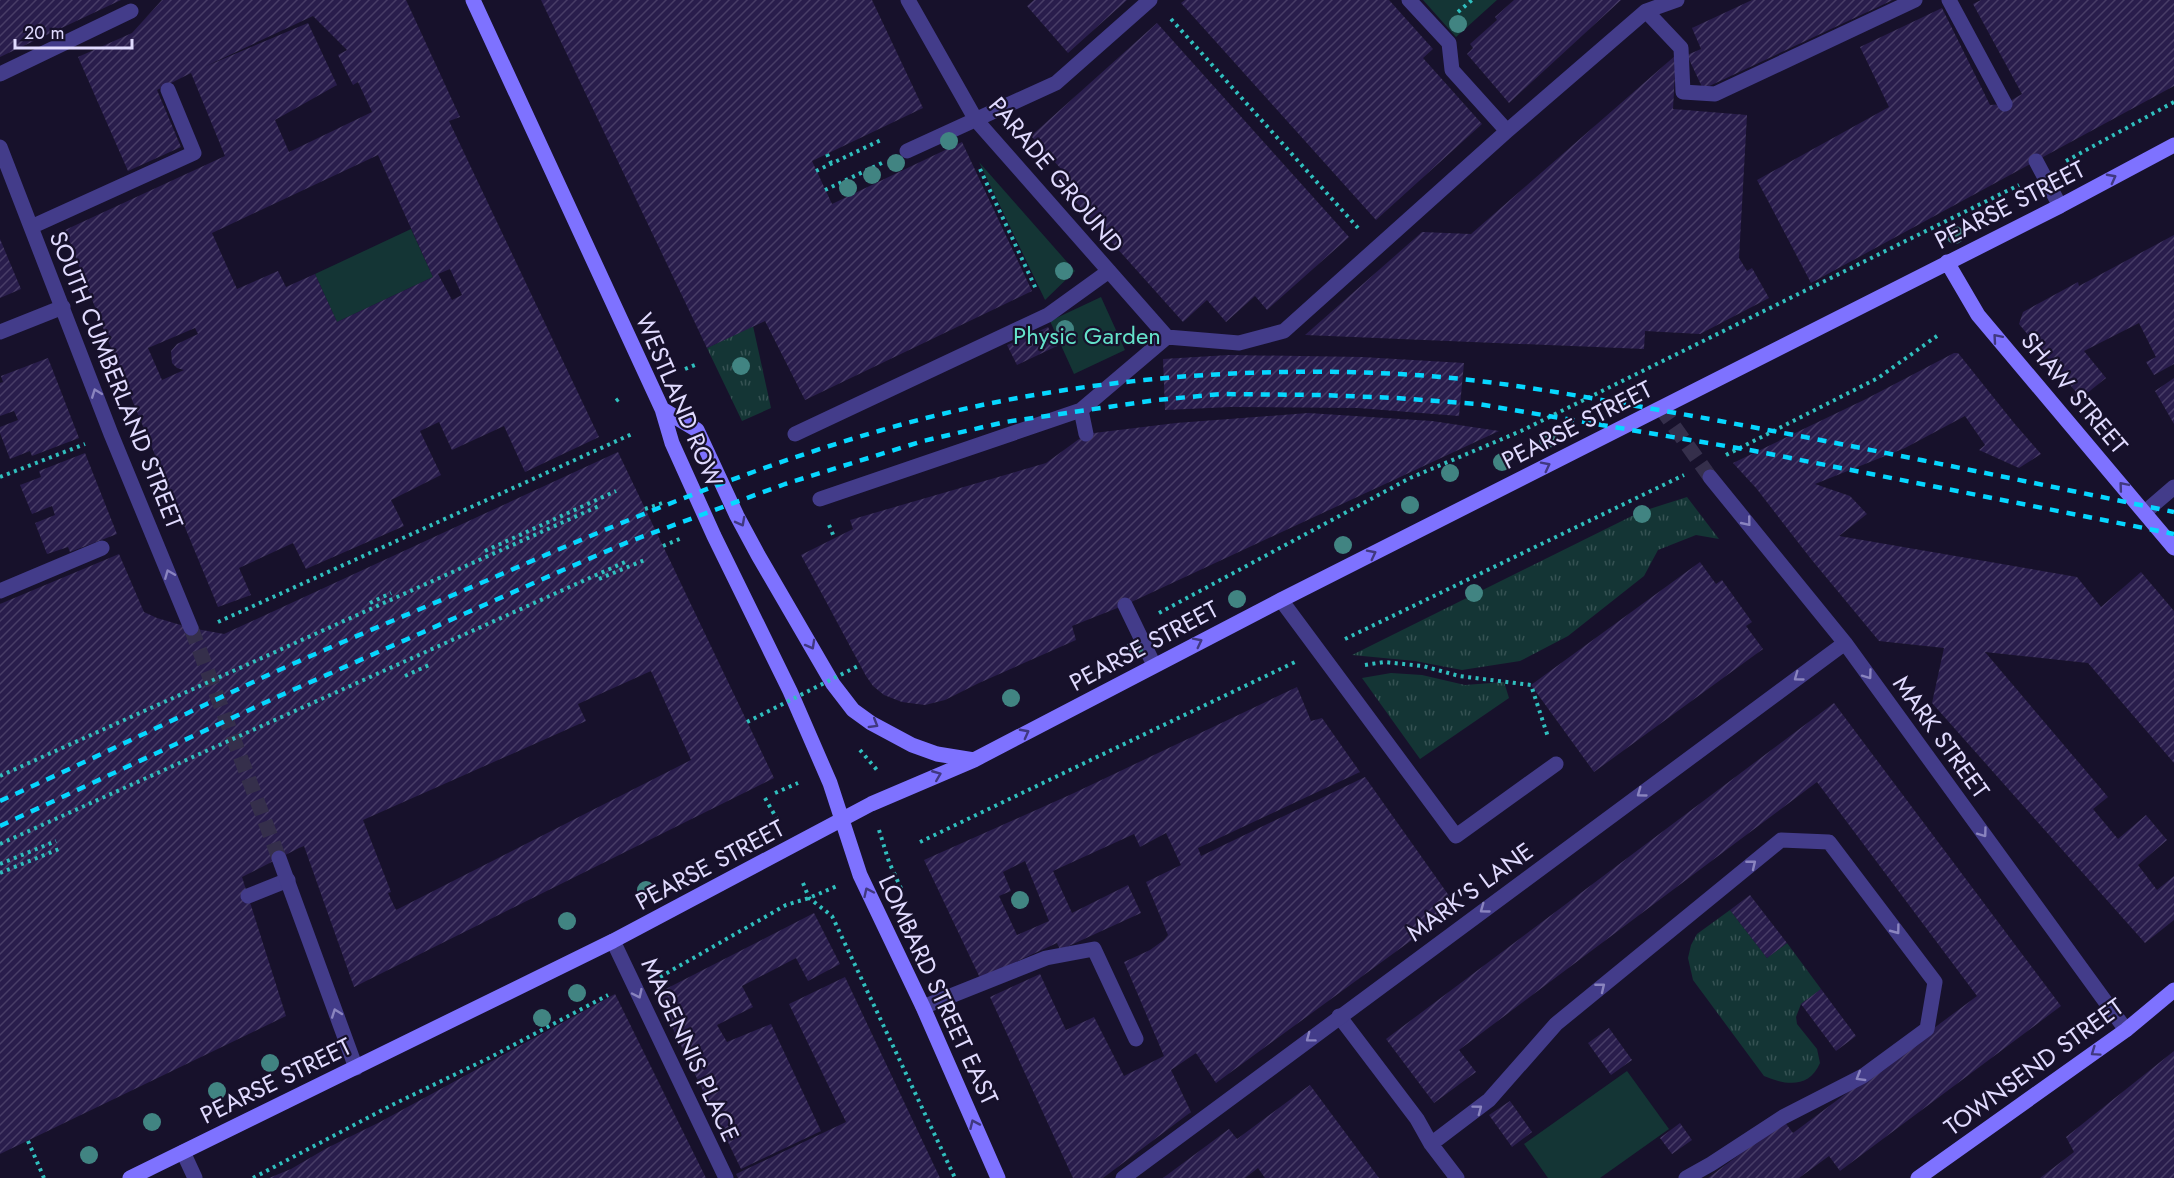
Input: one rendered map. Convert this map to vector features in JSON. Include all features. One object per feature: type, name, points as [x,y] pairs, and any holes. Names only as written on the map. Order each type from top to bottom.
[{"type":"main road","name":"WESTLAND ROW","points":[[473,0],[662,409],[672,443],[714,536],[790,691],[830,783],[841,820]]},
{"type":"main road","name":"PEARSE STREET","points":[[130,1178],[614,941],[900,790],[974,760],[1154,665],[2060,206],[2174,145]]},
{"type":"main road","name":"SHAW STREET","points":[[1947,262],[1978,315],[2174,548]]},
{"type":"main road","points":[[662,409],[697,430],[758,555],[833,684],[853,710],[871,723],[912,745],[937,754],[974,760]]},
{"type":"main road","name":"LOMBARD STREET EAST","points":[[841,820],[860,875],[923,1007],[998,1178]]},
{"type":"main road","name":"TOWNSEND STREET","points":[[1918,1178],[2126,1030],[2174,990]]},
{"type":"street","name":"PARADE GROUND","points":[[908,0],[976,120],[1167,337]]},
{"type":"street","points":[[907,152],[1056,83],[1150,0]]},
{"type":"street","points":[[1409,0],[1449,43],[1452,70],[1508,131]]},
{"type":"street","points":[[820,499],[1081,410],[1167,337],[1239,343],[1284,331],[1646,11],[1677,0]]},
{"type":"street","points":[[1646,11],[1681,48],[1683,92],[1715,94],[1915,0]]},
{"type":"street","points":[[1949,0],[2005,104]]},
{"type":"street","points":[[0,74],[131,11]]},
{"type":"street","points":[[31,227],[194,153],[168,90]]},
{"type":"street","name":"SOUTH CUMBERLAND STREET","points":[[0,147],[111,434],[191,628]]},
{"type":"street","points":[[2039,167],[2060,206]]},
{"type":"street","points":[[795,434],[1048,315],[1109,271]]},
{"type":"street","points":[[0,332],[63,307]]},
{"type":"street","points":[[1081,410],[1086,434]]},
{"type":"street","name":"MARK STREET","points":[[1710,477],[1845,643],[2126,1030]]},
{"type":"street","points":[[2145,512],[2174,487]]},
{"type":"street","points":[[0,591],[102,548]]},
{"type":"street","points":[[1281,600],[1456,836],[1556,764]]},
{"type":"street","points":[[1125,605],[1154,665]]},
{"type":"street","name":"MARK'S LANE","points":[[1123,1178],[1845,643]]},
{"type":"street","points":[[1431,1144],[1489,1100],[1556,1024],[1781,840],[1829,842],[1935,982],[1927,1029],[1863,1076],[1782,1117],[1686,1178]]},
{"type":"street","points":[[279,858],[356,1068]]},
{"type":"street","points":[[248,896],[288,880]]},
{"type":"street","name":"MAGENNIS PLACE","points":[[614,941],[726,1178]]},
{"type":"street","points":[[923,1007],[1046,958],[1094,948],[1136,1039]]},
{"type":"street","points":[[1339,1016],[1417,1119],[1431,1144],[1457,1178]]},
{"type":"street","points":[[183,1152],[195,1178]]},
{"type":"path","points":[[1170,18],[1376,249]]},
{"type":"path","name":"PEARSE STREET","points":[[1134,626],[1410,478],[1521,431],[2039,167],[2174,102]]},
{"type":"path","points":[[960,127],[1048,315]]},
{"type":"path","points":[[816,171],[885,138]]},
{"type":"path","points":[[827,154],[831,164]]},
{"type":"path","points":[[825,190],[857,176]]},
{"type":"path","points":[[1723,456],[1878,378],[1937,336]]},
{"type":"path","points":[[685,369],[695,366]]},
{"type":"path","points":[[0,477],[111,434]]},
{"type":"path","points":[[224,620],[632,434]]},
{"type":"path","points":[[920,842],[1691,472]]},
{"type":"path","points":[[485,550],[616,491]]},
{"type":"path","points":[[645,509],[665,502]]},
{"type":"path","points":[[0,776],[599,506]]},
{"type":"path","points":[[663,546],[682,538]]},
{"type":"path","points":[[599,579],[647,559]]},
{"type":"path","points":[[0,844],[625,562]]},
{"type":"path","points":[[370,603],[391,593]]},
{"type":"path","points":[[1361,665],[1384,662],[1424,666],[1459,676],[1531,685],[1556,764]]},
{"type":"path","points":[[405,676],[429,665]]},
{"type":"path","points":[[747,722],[860,665]]},
{"type":"path","points":[[859,750],[877,770]]},
{"type":"path","points":[[775,793],[798,783]]},
{"type":"path","points":[[765,798],[778,822]]},
{"type":"path","points":[[0,864],[56,841]]},
{"type":"path","points":[[0,873],[59,849]]},
{"type":"path","points":[[803,883],[809,898],[832,916],[955,1178]]},
{"type":"path","points":[[253,1178],[620,989],[661,976],[786,905],[809,898],[837,885]]},
{"type":"path","points":[[28,1141],[44,1178]]},
{"type":"green space","points":[[1423,0],[1497,0],[1456,37]]},
{"type":"green space","name":"Physic Garden","points":[[979,162],[1075,271],[1045,300]]},
{"type":"green space","points":[[411,229],[433,277],[337,322],[315,274]]},
{"type":"green space","name":"Physic Garden","points":[[1101,297],[1125,350],[1074,374],[1050,321]]},
{"type":"green space","points":[[753,326],[771,408],[742,421],[707,348]]},
{"type":"green space","points":[[1687,497],[1719,539],[1696,535],[1658,550],[1644,576],[1568,636],[1520,661],[1462,670],[1415,661],[1352,655],[1640,512]]},
{"type":"green space","points":[[1391,673],[1422,675],[1465,685],[1504,682],[1509,698],[1420,759],[1362,678]]},
{"type":"green space","points":[[1730,910],[1767,958],[1787,943],[1821,989],[1801,1004],[1796,1017],[1797,1024],[1817,1049],[1820,1063],[1810,1077],[1803,1081],[1788,1083],[1764,1076],[1693,980],[1688,958],[1691,945],[1697,934]]},
{"type":"green space","points":[[1627,1071],[1669,1129],[1600,1178],[1548,1178],[1524,1144]]},
{"type":"building","points":[[0,0],[121,0],[0,57]]},
{"type":"building","points":[[162,0],[406,0],[460,117],[449,121],[599,437],[525,472],[504,426],[452,450],[439,422],[420,431],[441,475],[391,500],[404,526],[306,569],[293,543],[239,568],[251,595],[218,607],[116,361],[65,230],[225,156],[191,73],[157,90],[181,147],[128,171],[78,57],[132,33]],"holes":[[[313,16],[347,50],[338,55],[353,85],[358,82],[372,112],[289,152],[275,120],[337,85],[308,23],[204,67]],[[378,155],[433,277],[337,322],[315,274],[286,287],[278,271],[237,289],[212,233]],[[450,269],[462,295],[452,300],[438,274]],[[195,328],[198,334],[177,344],[171,351],[172,363],[184,370],[162,380],[148,348]]]},
{"type":"building","points":[[541,0],[872,0],[923,108],[812,161],[832,204],[962,142],[1032,291],[805,400],[765,321],[707,348]]},
{"type":"building","points":[[1034,0],[1127,0],[1068,53],[1027,6]]},
{"type":"building","points":[[1185,0],[1389,0],[1433,49],[1423,58],[1482,124],[1376,220],[1181,3]]},
{"type":"building","points":[[1514,0],[1621,0],[1509,103],[1467,54],[1473,48],[1470,44],[1497,20],[1495,17]]},
{"type":"building","points":[[1752,0],[1893,0],[1703,89],[1687,55],[1701,49],[1692,28]]},
{"type":"building","points":[[1981,0],[2174,0],[2174,86],[1811,283],[1757,180],[1889,107],[1860,47],[1942,8],[1990,105],[2005,104],[2022,94],[1973,4]]},
{"type":"building","points":[[1157,23],[1349,237],[1267,310],[1255,296],[1226,322],[1207,300],[1183,322],[1055,179],[1063,171],[1031,136]]},
{"type":"building","points":[[1676,55],[1673,109],[1747,115],[1739,258],[1747,271],[1752,268],[1769,298],[1700,334],[1645,331],[1644,349],[1305,335],[1422,232],[1471,234]]},
{"type":"building","points":[[2174,235],[2174,364],[2154,375],[2146,362],[2156,357],[2139,323],[2084,351],[2106,378],[2081,398],[2019,324],[2023,312],[2078,282],[2079,286]]},
{"type":"building","points":[[0,239],[21,289],[0,298]]},
{"type":"building","points":[[1048,327],[1057,346],[1017,365],[1007,345]]},
{"type":"building","points":[[1958,353],[2041,454],[2019,468],[1979,450],[1985,445],[1965,416],[1905,448],[1815,484],[1850,496],[1867,514],[1839,536],[2077,577],[2101,607],[2141,572],[2174,611],[2174,763],[2088,663],[1985,652],[2108,797],[2093,809],[2118,839],[2146,815],[2167,840],[2138,865],[2157,890],[2174,876],[2174,920],[2145,943],[1932,703],[1944,648],[1879,641],[1756,488],[1733,463],[1866,399]]},
{"type":"building","points":[[1229,355],[1362,357],[1464,363],[1459,416],[1358,408],[1231,407],[1165,410],[1163,359]]},
{"type":"building","points":[[48,358],[79,438],[32,456],[30,451],[10,459],[0,427],[18,420],[14,411],[0,416],[0,383],[3,382],[1,376]]},
{"type":"building","points":[[2174,378],[2174,424],[2155,391]]},
{"type":"building","points":[[1308,413],[1432,421],[1499,431],[1125,605],[1072,626],[1076,640],[945,700],[925,705],[902,702],[884,695],[873,686],[801,555],[853,529],[850,520],[1046,463],[1086,434],[1176,423]]},
{"type":"building","points":[[618,452],[774,778],[354,987],[304,846],[299,848],[242,877],[286,1016],[0,1154],[0,604],[119,554],[144,612],[191,628],[224,634]],"holes":[[[651,671],[691,760],[396,910],[363,820],[586,721],[578,704]]]},
{"type":"building","points":[[85,453],[117,534],[70,552],[68,547],[47,554],[35,523],[55,515],[52,506],[32,514],[20,485],[41,477],[39,471]]},
{"type":"building","points":[[1700,562],[1716,584],[1722,580],[1752,622],[1746,626],[1763,649],[1594,772],[1531,685]]},
{"type":"building","points":[[1297,687],[1311,721],[1322,718],[1360,772],[1198,848],[1201,856],[1365,777],[1457,907],[1216,1083],[1196,1053],[1171,1070],[1191,1112],[1103,1178],[1073,1178],[990,997],[1040,974],[1066,1030],[1094,1017],[1124,1076],[1164,1056],[1124,962],[1150,950],[1168,935],[1146,882],[1181,865],[1166,833],[1140,847],[1134,834],[1053,871],[1072,913],[1128,885],[1141,913],[1060,950],[1057,943],[980,978],[924,860],[1074,793]],"holes":[[[1025,861],[1049,921],[1017,935],[999,896],[1011,891],[1003,872]]]},
{"type":"building","points":[[1834,703],[2061,1006],[1840,1171],[1829,1156],[1799,1178],[1708,1178],[1784,1121],[1793,1133],[1977,996],[1817,782],[1459,1050],[1476,1072],[1434,1103],[1386,1039]]},
{"type":"building","points":[[1750,895],[1787,943],[1767,958],[1730,910]]},
{"type":"building","points":[[814,913],[840,964],[808,981],[796,958],[742,986],[753,1007],[717,1025],[727,1042],[771,1024],[821,1131],[741,1169],[656,994]]},
{"type":"building","points":[[845,977],[940,1178],[738,1178],[736,1174],[846,1122],[789,1004]]},
{"type":"building","points":[[1821,989],[1856,1036],[1836,1051],[1801,1004]]},
{"type":"building","points":[[615,994],[706,1178],[269,1178],[291,1169],[380,1122]]},
{"type":"building","points":[[1609,1028],[1632,1060],[1611,1075],[1588,1043]]},
{"type":"building","points":[[2174,1051],[2174,1178],[2040,1178],[2074,1152],[2066,1137]]},
{"type":"building","points":[[1310,1085],[1379,1178],[1265,1178],[1258,1168],[1245,1178],[1163,1178],[1229,1129],[1237,1139]]},
{"type":"building","points":[[1510,1101],[1532,1132],[1512,1147],[1489,1115]]},
{"type":"building","points":[[1680,1123],[1692,1140],[1672,1154],[1660,1138]]},
{"type":"tunnel","points":[[1661,408],[1710,477]]},
{"type":"tunnel","points":[[191,628],[279,858]]},
{"type":"railway","points":[[0,801],[295,663],[595,534],[704,490],[814,451],[926,418],[984,405],[1102,385],[1162,378],[1281,372],[1400,374],[1471,380],[1744,425],[2174,512]]},
{"type":"railway","points":[[0,826],[277,697],[563,570],[628,542],[785,484],[923,441],[1005,422],[1156,400],[1222,394],[1322,395],[1478,404],[1755,451],[2174,534]]}]
